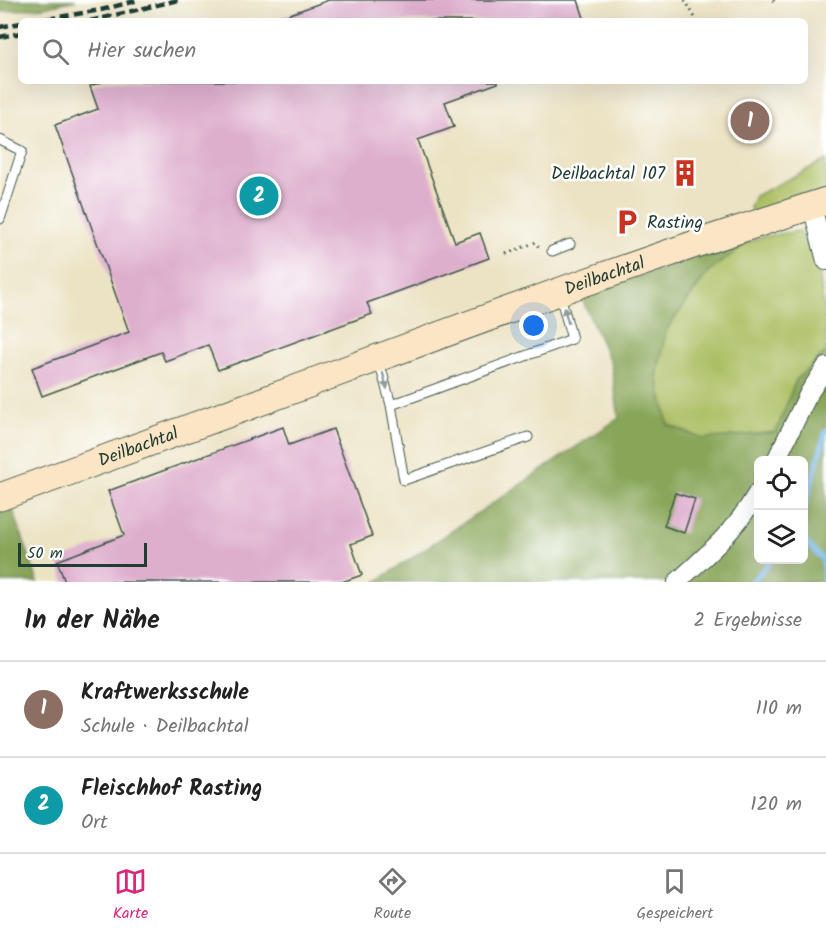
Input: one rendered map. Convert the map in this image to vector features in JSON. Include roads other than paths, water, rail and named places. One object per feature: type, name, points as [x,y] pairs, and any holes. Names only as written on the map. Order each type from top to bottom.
[{"type":"street","points":[[819,204],[826,261]]},
{"type":"street","name":"Deilbachtal","points":[[0,497],[559,292],[704,241],[819,204]]},
{"type":"street","points":[[778,456],[809,393],[826,367]]},
{"type":"street","points":[[677,582],[721,544],[754,499]]},
{"type":"lane","points":[[0,140],[22,151],[0,219]]},
{"type":"lane","points":[[552,251],[570,244]]},
{"type":"lane","points":[[391,405],[572,339],[559,292]]},
{"type":"lane","points":[[379,358],[391,405],[404,480],[528,438]]},
{"type":"waterway","points":[[808,495],[826,431]]},
{"type":"waterway","points":[[808,544],[823,560],[824,582]]},
{"type":"waterway","points":[[752,582],[768,564]]},
{"type":"railway","points":[[52,18],[101,10],[139,0]]},
{"type":"railway","points":[[103,18],[178,0]]},
{"type":"railway","points":[[0,27],[18,24]]},
{"type":"railway","points":[[0,37],[18,34]]},
{"type":"place","name":"Kraftwerksschule","points":[[750,121]]},
{"type":"place","name":"Deilbachtal 107","points":[[685,173]]},
{"type":"place","name":"Fleischhof Rasting","points":[[259,196]]},
{"type":"place","name":"Rasting","points":[[627,222]]}]
